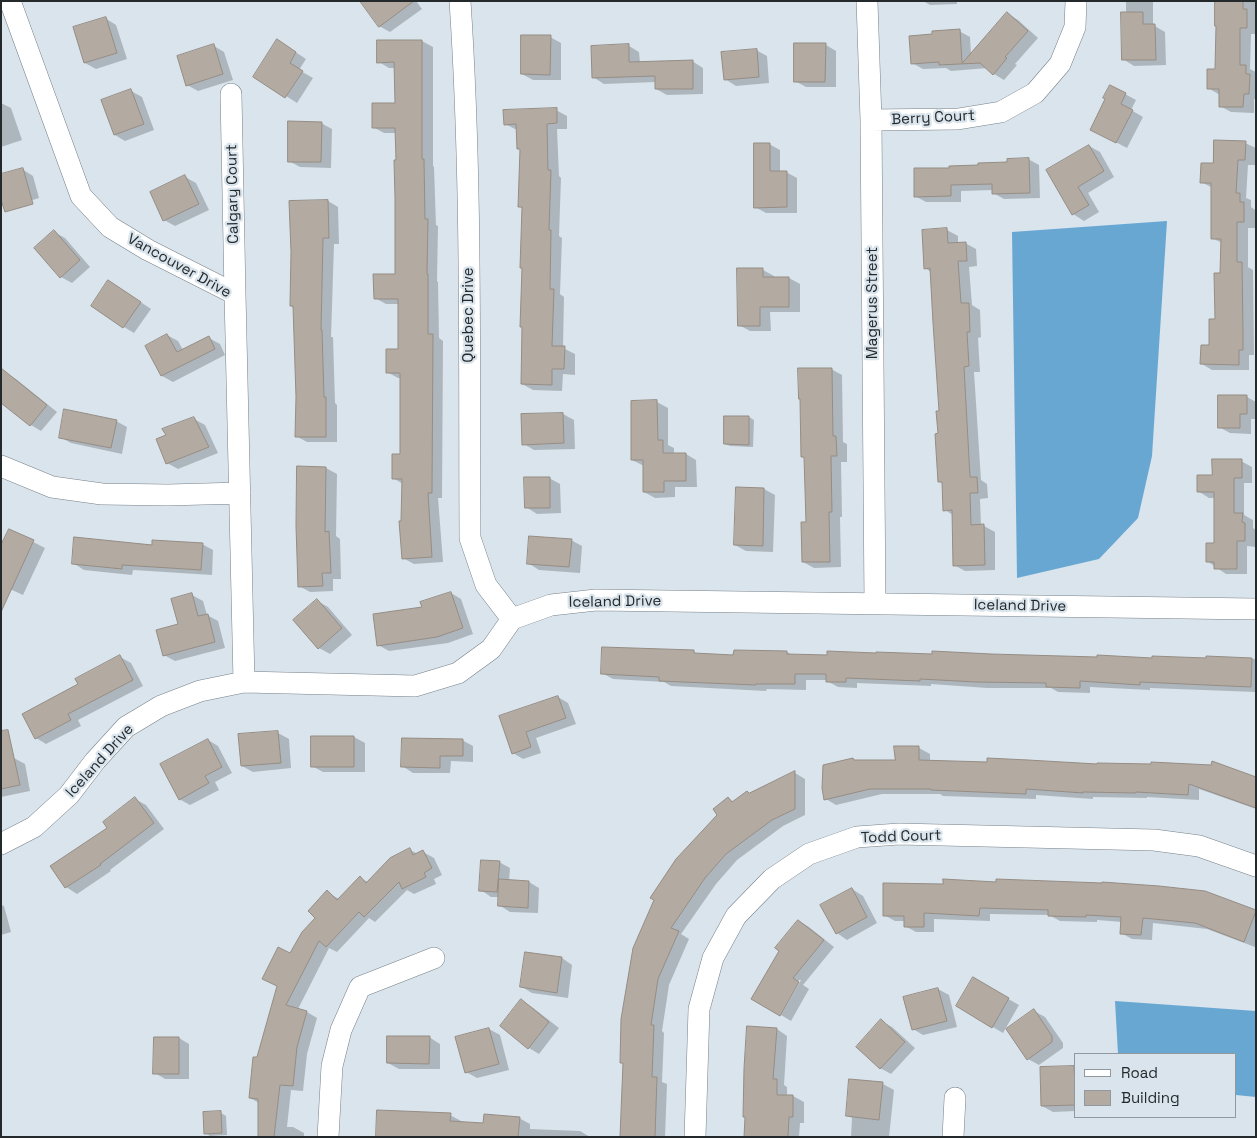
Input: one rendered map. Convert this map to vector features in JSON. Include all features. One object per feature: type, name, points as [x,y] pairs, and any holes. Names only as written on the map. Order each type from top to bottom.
[{"type":"street","name":"Vancouver Drive","points":[[10,1],[81,196],[110,227],[148,250],[235,294],[244,682]]},
{"type":"street","name":"Quebec Drive","points":[[460,1],[468,167],[470,538],[486,585],[512,619]]},
{"type":"street","name":"Magerus Street","points":[[867,1],[871,120],[876,604]]},
{"type":"street","name":"Berry Court","points":[[871,120],[958,119],[1001,112],[1027,98],[1035,93],[1060,64],[1075,27],[1076,1]]},
{"type":"street","name":"Calgary Court","points":[[231,94],[235,294]]},
{"type":"street","points":[[1,466],[52,487],[102,494],[240,493]]},
{"type":"street","name":"Iceland Drive","points":[[1,844],[34,827],[69,795],[95,761],[126,728],[160,706],[200,691],[244,682],[415,686],[458,673],[491,649],[512,619],[551,605],[596,600],[1256,610]]},
{"type":"street","name":"Todd Court","points":[[696,1137],[698,1009],[713,958],[736,916],[772,879],[809,854],[857,838],[899,834],[1154,840],[1199,846],[1256,866]]},
{"type":"street","points":[[328,1137],[332,1066],[341,1030],[360,987],[434,958]]},
{"type":"street","points":[[954,1137],[955,1098]]},
{"type":"shaded area","points":[[1167,221],[1152,456],[1138,518],[1099,559],[1017,578],[1012,232]]},
{"type":"shaded area","points":[[1115,1001],[1256,1011],[1256,1097],[1237,1095],[1237,1053],[1118,1053]]},
{"type":"building","points":[[360,1],[414,1],[379,27]]},
{"type":"building","points":[[1215,1],[1243,1],[1243,9],[1247,9],[1247,28],[1240,28],[1240,65],[1246,65],[1246,74],[1250,74],[1249,94],[1244,94],[1243,107],[1219,107],[1219,89],[1207,89],[1207,69],[1215,69]]},
{"type":"building","points":[[1007,12],[1028,31],[1005,57],[1007,58],[993,75],[980,63],[939,65],[939,62],[911,64],[909,36],[932,34],[932,31],[960,29],[962,63]]},
{"type":"building","points":[[1121,12],[1143,12],[1143,24],[1155,24],[1156,60],[1122,60]]},
{"type":"building","points":[[106,17],[117,53],[84,63],[73,27]]},
{"type":"building","points":[[521,35],[551,35],[550,75],[521,74]]},
{"type":"building","points":[[277,39],[296,52],[290,63],[303,71],[285,98],[253,77]]},
{"type":"building","points":[[377,40],[422,40],[422,159],[424,159],[425,219],[428,219],[428,334],[433,334],[432,493],[428,493],[432,557],[402,559],[399,521],[401,521],[402,479],[392,479],[392,454],[400,454],[400,373],[386,373],[386,349],[398,349],[398,299],[374,299],[373,274],[395,274],[395,128],[372,128],[372,103],[395,103],[394,62],[377,63]]},
{"type":"building","points":[[794,43],[826,43],[825,82],[794,82]]},
{"type":"building","points":[[214,44],[223,74],[186,86],[177,56]]},
{"type":"building","points":[[629,44],[629,62],[693,60],[693,89],[655,89],[655,76],[592,78],[591,46]]},
{"type":"building","points":[[757,49],[759,77],[724,80],[721,52]]},
{"type":"building","points":[[1110,85],[1126,93],[1121,104],[1133,110],[1116,143],[1090,130]]},
{"type":"building","points":[[131,89],[144,124],[114,135],[101,100]]},
{"type":"building","points":[[557,108],[557,123],[547,124],[548,170],[551,170],[550,289],[554,289],[552,346],[565,346],[564,369],[552,369],[552,385],[521,384],[522,268],[520,268],[522,207],[518,207],[520,149],[517,149],[516,124],[504,125],[503,110]]},
{"type":"building","points":[[288,121],[322,122],[321,162],[288,162]]},
{"type":"building","points":[[1214,140],[1246,141],[1245,160],[1238,160],[1236,193],[1240,193],[1240,202],[1244,202],[1244,222],[1237,222],[1237,262],[1242,262],[1243,332],[1243,350],[1239,350],[1239,365],[1200,364],[1201,345],[1209,345],[1209,319],[1215,319],[1214,273],[1220,273],[1221,239],[1211,239],[1211,183],[1200,183],[1201,163],[1213,163]]},
{"type":"building","points":[[754,143],[770,143],[770,171],[787,171],[787,207],[754,208]]},
{"type":"building","points":[[1089,145],[1104,171],[1078,187],[1089,205],[1072,215],[1046,170]]},
{"type":"building","points":[[1029,158],[1030,193],[992,194],[992,184],[951,185],[951,196],[914,197],[914,168],[949,168],[949,166],[978,165],[978,163],[1007,162],[1007,159]]},
{"type":"building","points":[[23,168],[33,204],[5,212],[1,200],[1,174]]},
{"type":"building","points":[[185,175],[199,204],[163,221],[150,192]]},
{"type":"building","points":[[328,200],[329,238],[323,238],[321,330],[324,397],[326,397],[326,437],[295,437],[296,397],[293,306],[290,306],[291,252],[289,201]]},
{"type":"building","points":[[947,228],[948,243],[966,242],[967,261],[958,261],[961,303],[969,303],[970,332],[967,332],[969,366],[964,367],[970,477],[977,477],[978,493],[970,493],[971,525],[984,524],[985,565],[953,566],[952,510],[943,511],[942,482],[938,482],[935,434],[938,433],[936,411],[939,411],[930,268],[924,269],[922,230]]},
{"type":"building","points":[[54,230],[80,260],[60,278],[34,248]]},
{"type":"building","points":[[737,268],[763,268],[763,277],[789,277],[789,307],[760,307],[760,326],[738,326]]},
{"type":"building","points":[[108,280],[141,302],[123,328],[91,306]]},
{"type":"building","points":[[167,334],[177,352],[209,336],[215,349],[161,376],[145,346]]},
{"type":"building","points":[[1,368],[47,405],[30,426],[1,403]]},
{"type":"building","points":[[798,368],[832,368],[833,436],[836,436],[837,456],[831,456],[832,512],[829,512],[830,562],[802,562],[801,522],[806,522],[804,457],[801,457]]},
{"type":"building","points":[[1218,395],[1247,395],[1247,414],[1240,414],[1240,428],[1218,428]]},
{"type":"building","points":[[657,400],[658,440],[663,440],[663,453],[686,453],[686,481],[664,481],[664,492],[643,492],[643,460],[631,460],[631,401]]},
{"type":"building","points":[[64,409],[117,420],[111,448],[59,438]]},
{"type":"building","points":[[563,413],[564,443],[522,445],[521,414]]},
{"type":"building","points":[[724,416],[749,416],[749,445],[724,444]]},
{"type":"building","points":[[194,417],[209,447],[166,464],[156,439],[166,435],[162,429]]},
{"type":"building","points":[[1212,459],[1242,459],[1242,478],[1234,478],[1234,513],[1243,513],[1242,522],[1245,523],[1245,541],[1237,541],[1237,569],[1214,569],[1214,562],[1206,562],[1206,543],[1214,543],[1214,492],[1197,492],[1197,475],[1212,475]]},
{"type":"building","points":[[297,466],[326,467],[325,532],[329,531],[331,573],[322,573],[323,586],[298,587]]},
{"type":"building","points":[[524,477],[550,477],[550,508],[525,508]]},
{"type":"building","points":[[736,487],[764,488],[763,546],[734,545]]},
{"type":"building","points":[[9,529],[34,540],[1,612],[1,545]]},
{"type":"building","points":[[529,536],[572,539],[569,567],[527,564]]},
{"type":"building","points":[[74,537],[152,545],[152,540],[203,543],[201,570],[122,565],[122,569],[72,564]]},
{"type":"building","points":[[451,592],[463,628],[437,637],[377,646],[373,614],[422,607],[420,602]]},
{"type":"building","points":[[192,593],[198,616],[208,614],[215,642],[163,656],[156,630],[178,624],[171,599]]},
{"type":"building","points":[[317,599],[342,628],[318,649],[293,620]]},
{"type":"building","points":[[602,647],[694,650],[694,653],[733,655],[734,650],[787,651],[787,654],[827,655],[827,651],[932,654],[932,651],[1097,657],[1097,655],[1152,658],[1152,656],[1206,658],[1206,656],[1252,658],[1251,687],[1140,682],[1140,685],[1080,681],[1080,688],[1046,687],[1046,683],[846,678],[846,682],[826,682],[826,674],[795,674],[795,684],[756,685],[659,681],[659,677],[601,674]]},
{"type":"building","points":[[120,655],[133,680],[68,714],[71,720],[35,739],[22,714],[78,684],[75,679]]},
{"type":"building","points":[[558,696],[566,718],[526,732],[531,747],[512,754],[499,716]]},
{"type":"building","points":[[8,730],[20,785],[1,789],[1,731]]},
{"type":"building","points":[[278,731],[281,763],[241,766],[238,734]]},
{"type":"building","points":[[311,736],[354,736],[354,767],[311,767]]},
{"type":"building","points":[[402,738],[463,739],[463,756],[440,756],[440,768],[401,767]]},
{"type":"building","points":[[208,739],[222,767],[205,776],[209,783],[179,800],[160,764]]},
{"type":"building","points":[[894,746],[919,746],[919,760],[987,762],[987,758],[1097,764],[1151,764],[1151,762],[1211,765],[1212,761],[1256,777],[1256,808],[1189,784],[1188,795],[1136,792],[1083,793],[1026,789],[1026,794],[931,789],[870,789],[824,800],[822,788],[823,765],[853,758],[854,760],[895,760]]},
{"type":"building","points":[[795,771],[795,809],[772,820],[726,854],[705,878],[671,928],[679,931],[658,979],[651,1025],[654,1025],[652,1077],[657,1077],[655,1137],[620,1137],[623,1063],[620,1063],[621,1019],[633,948],[654,900],[650,898],[676,859],[717,815],[713,809],[728,797],[732,802],[747,791],[749,793]]},
{"type":"building","points":[[135,797],[154,823],[101,865],[65,888],[50,866],[107,828],[103,822]]},
{"type":"building","points":[[410,848],[413,855],[423,850],[432,868],[424,873],[426,877],[402,889],[399,882],[364,917],[359,912],[326,947],[319,941],[286,1005],[307,1011],[297,1047],[293,1086],[280,1085],[274,1137],[258,1137],[258,1099],[249,1098],[253,1057],[257,1057],[277,986],[262,979],[278,947],[290,953],[302,932],[315,918],[308,911],[327,890],[337,900],[360,876],[366,883],[390,858]]},
{"type":"building","points":[[481,860],[500,861],[497,892],[479,891]]},
{"type":"building","points":[[499,879],[529,881],[528,908],[498,906]]},
{"type":"building","points":[[943,879],[996,882],[996,879],[1102,882],[1159,886],[1205,891],[1256,911],[1244,942],[1195,923],[1143,918],[1141,935],[1120,934],[1121,917],[1086,915],[1086,917],[1048,916],[1048,910],[980,908],[979,916],[924,913],[924,927],[904,927],[904,916],[883,916],[883,883],[943,884]]},
{"type":"building","points":[[852,888],[867,917],[836,934],[820,905]]},
{"type":"building","points":[[798,920],[824,940],[793,978],[799,982],[780,1016],[751,999],[779,951],[775,948]]},
{"type":"building","points":[[525,952],[562,957],[557,993],[520,987]]},
{"type":"building","points":[[973,977],[1009,998],[992,1028],[956,1006]]},
{"type":"building","points":[[938,988],[947,1021],[912,1030],[903,997]]},
{"type":"building","points":[[521,999],[549,1022],[528,1049],[500,1026]]},
{"type":"building","points":[[1034,1009],[1052,1036],[1052,1042],[1027,1060],[1006,1029]]},
{"type":"building","points":[[881,1019],[905,1042],[880,1069],[856,1047]]},
{"type":"building","points":[[747,1026],[777,1028],[773,1079],[777,1079],[777,1095],[793,1095],[793,1117],[789,1117],[788,1137],[744,1137],[744,1069]]},
{"type":"building","points":[[489,1028],[499,1064],[465,1073],[455,1037]]},
{"type":"building","points":[[387,1036],[430,1036],[429,1064],[387,1063]]},
{"type":"building","points":[[154,1037],[179,1037],[179,1074],[153,1074]]},
{"type":"building","points":[[1074,1066],[1074,1105],[1041,1106],[1040,1067]]},
{"type":"building","points":[[849,1079],[883,1082],[879,1120],[846,1116]]},
{"type":"building","points":[[377,1110],[451,1113],[450,1121],[483,1123],[484,1114],[520,1117],[518,1137],[376,1137]]},
{"type":"building","points":[[221,1111],[222,1133],[204,1134],[203,1112]]}]
